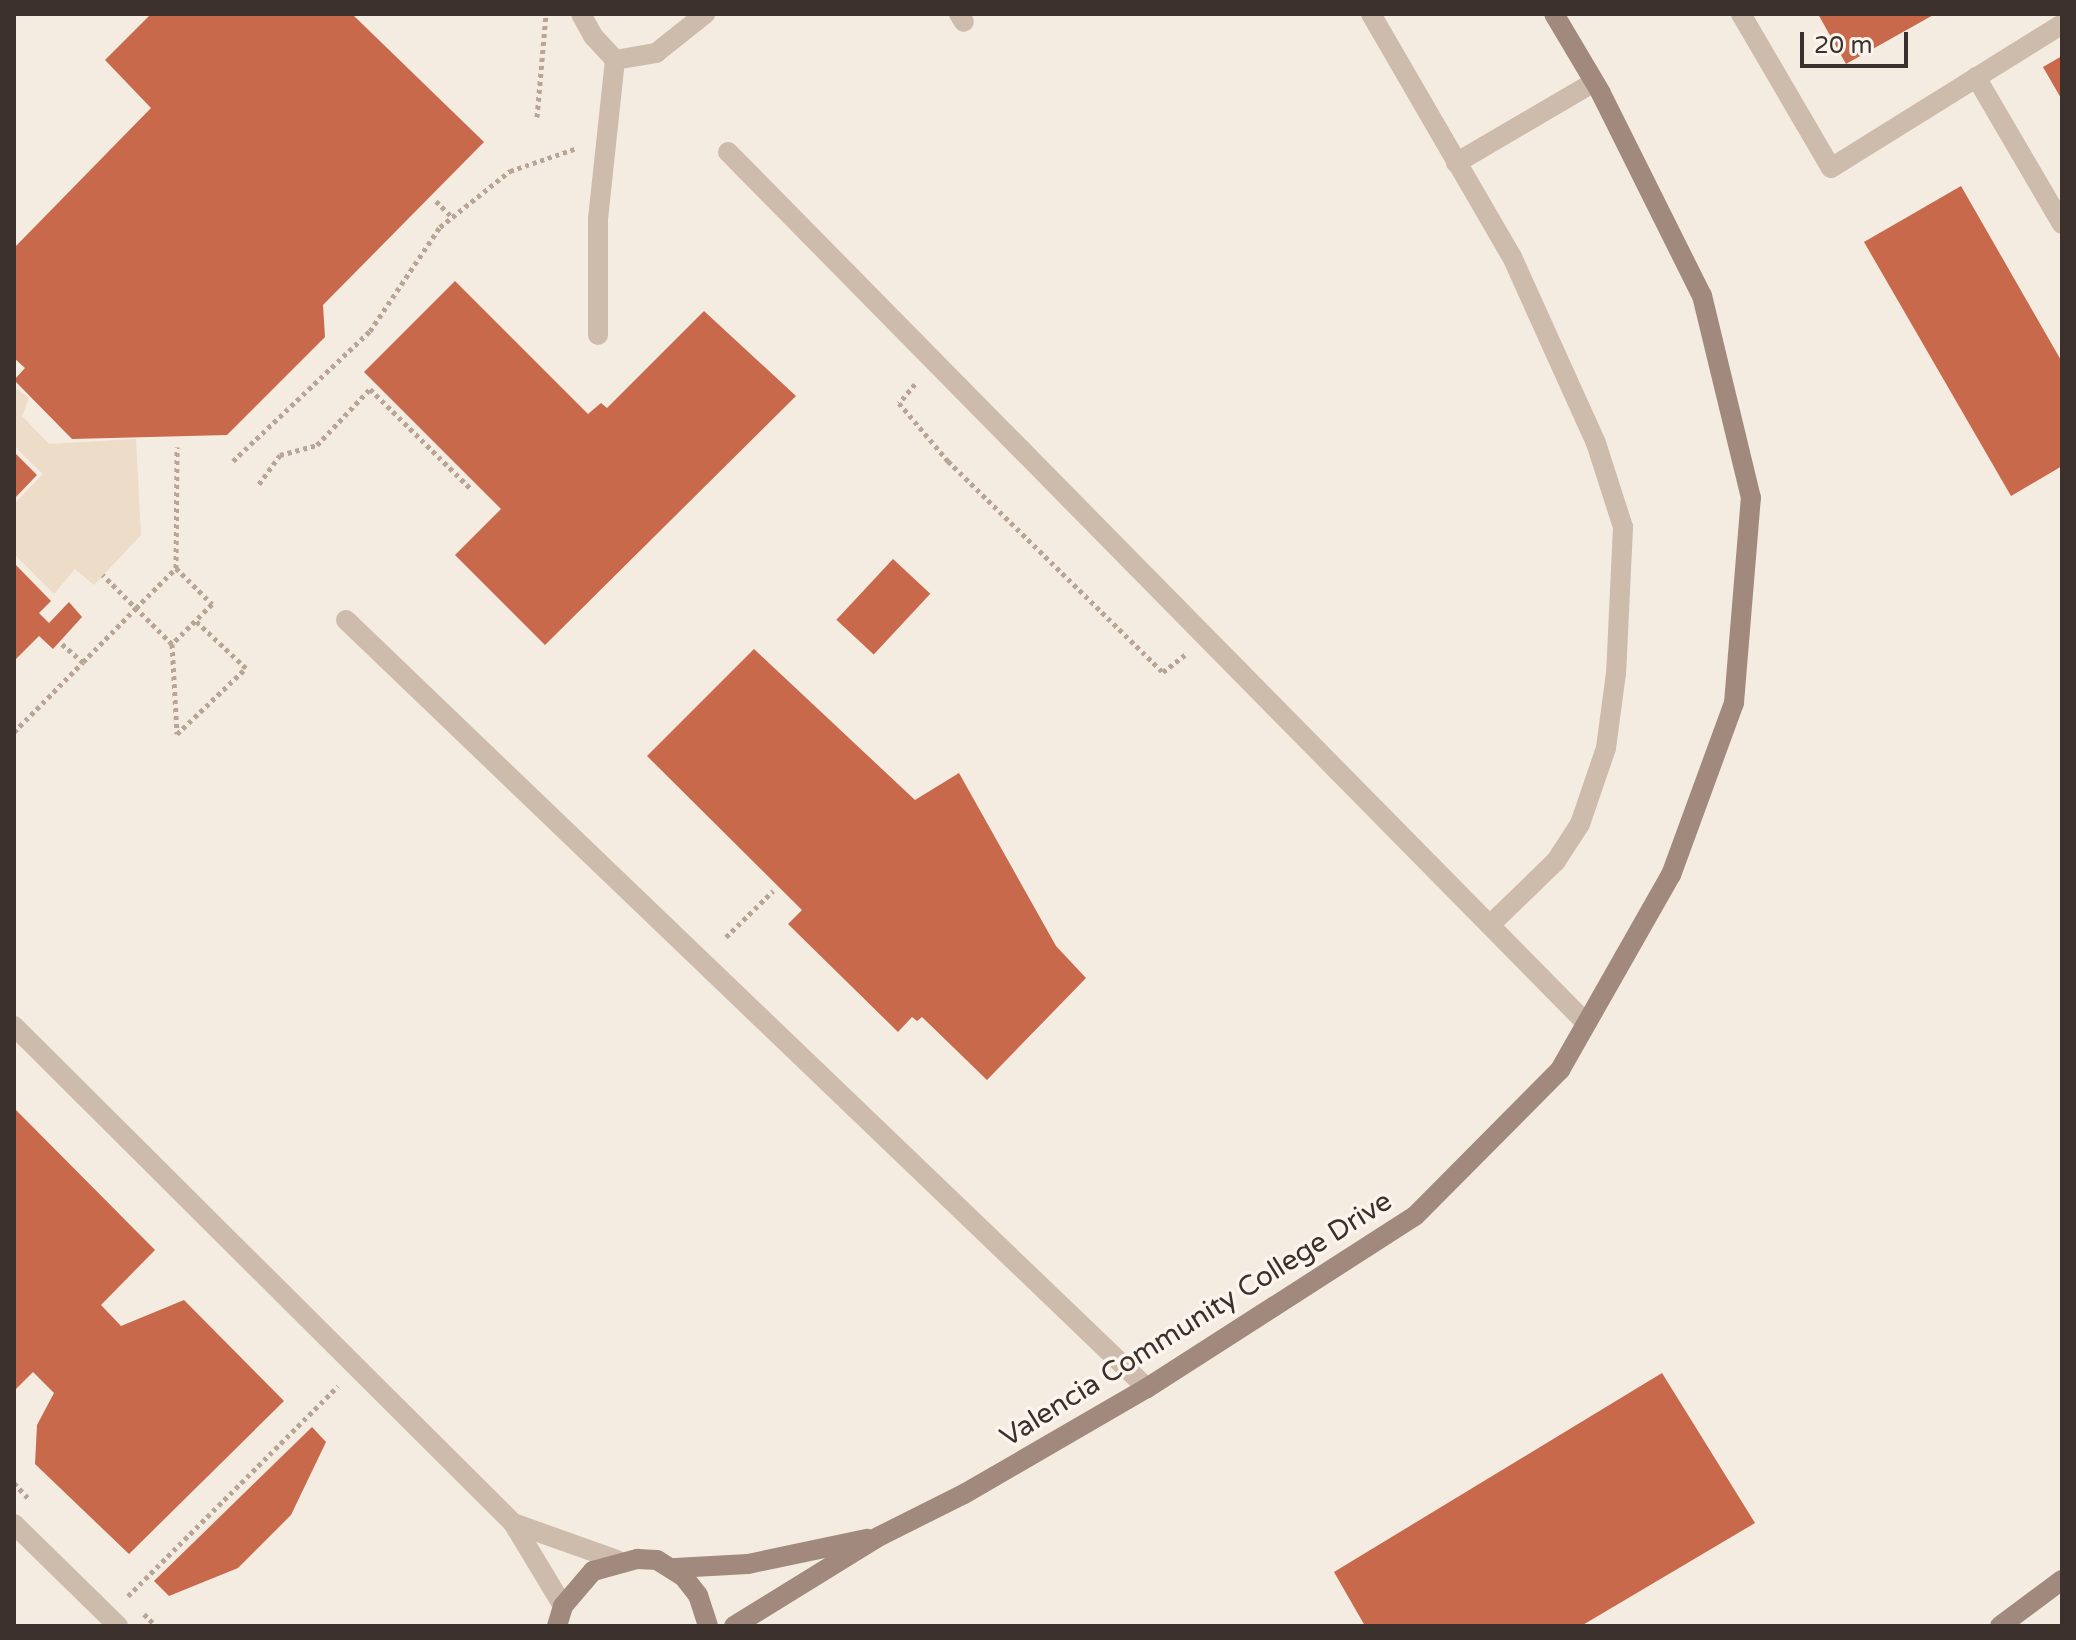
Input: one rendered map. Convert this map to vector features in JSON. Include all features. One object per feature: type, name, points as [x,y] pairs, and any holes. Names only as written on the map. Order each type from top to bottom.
[{"type":"street","points":[[581,14],[593,36],[615,60],[598,219],[598,335]]},
{"type":"street","points":[[615,60],[656,53],[705,14]]},
{"type":"street","points":[[1371,14],[1512,257],[1596,443],[1623,527],[1616,673],[1606,748],[1572,836],[1556,861],[1490,925]]},
{"type":"street","name":"Valencia Community College Drive","points":[[734,1626],[878,1537],[964,1494],[1147,1388],[1415,1216],[1560,1070],[1671,875],[1734,703],[1751,498],[1702,296],[1594,82],[1554,14]]},
{"type":"street","points":[[1741,14],[1831,168],[2062,24]]},
{"type":"street","points":[[1976,77],[2060,216]]},
{"type":"street","points":[[1456,163],[1594,82]]},
{"type":"street","points":[[728,152],[1586,1023]]},
{"type":"street","points":[[346,620],[1147,1388]]},
{"type":"street","points":[[14,1026],[513,1523],[560,1616],[593,1571],[617,1560]]},
{"type":"street","points":[[513,1523],[617,1560]]},
{"type":"street","points":[[14,1524],[118,1626]]},
{"type":"street","name":"Valencia Community College Drive","points":[[617,1560],[657,1560],[675,1568],[748,1564],[878,1537]]},
{"type":"street","points":[[675,1568],[698,1595],[708,1626]]},
{"type":"street","points":[[2000,1626],[2062,1580]]},
{"type":"path","points":[[537,117],[546,14]]},
{"type":"path","points":[[233,461],[370,331],[440,227],[510,171],[579,147]]},
{"type":"path","points":[[436,201],[452,217]]},
{"type":"path","points":[[915,384],[899,403],[948,461],[1163,672],[1185,655]]},
{"type":"path","points":[[259,484],[280,455],[317,445],[370,389],[471,489]]},
{"type":"path","points":[[14,732],[176,568],[177,447]]},
{"type":"path","points":[[172,644],[212,604],[176,568]]},
{"type":"path","points":[[103,575],[172,644],[177,734],[246,668],[196,621]]},
{"type":"path","points":[[62,644],[83,662]]},
{"type":"path","points":[[726,937],[773,891]]},
{"type":"path","points":[[127,1596],[338,1386]]},
{"type":"shaded area","points":[[14,387],[29,398],[22,416],[49,444],[136,439],[141,535],[94,585],[75,569],[54,594],[14,554],[14,504],[43,474],[14,446]]},
{"type":"building","points":[[151,14],[352,14],[484,142],[323,305],[325,337],[227,435],[72,439],[14,380],[25,368],[14,358],[14,248],[151,108],[105,60]]},
{"type":"building","points":[[1818,14],[1935,14],[1846,64]]},
{"type":"building","points":[[2062,56],[2062,100],[2043,67]]},
{"type":"building","points":[[1961,186],[2062,362],[2062,466],[2011,496],[1864,242]]},
{"type":"building","points":[[455,281],[588,414],[601,403],[607,408],[704,311],[796,396],[545,645],[455,555],[501,509],[364,372]]},
{"type":"building","points":[[14,452],[37,475],[14,499]]},
{"type":"building","points":[[893,559],[930,594],[874,654],[836,620]]},
{"type":"building","points":[[14,563],[51,601],[39,613],[49,623],[69,602],[82,617],[53,649],[39,636],[14,661]]},
{"type":"building","points":[[754,649],[915,800],[959,773],[1056,946],[1086,978],[987,1080],[922,1017],[917,1021],[912,1017],[898,1032],[788,924],[802,910],[647,756]]},
{"type":"building","points":[[14,1108],[155,1250],[101,1305],[121,1326],[184,1300],[284,1401],[129,1554],[35,1464],[37,1425],[54,1393],[33,1372],[14,1391]]},
{"type":"building","points":[[1662,1373],[1755,1523],[1581,1626],[1365,1626],[1334,1572]]},
{"type":"building","points":[[312,1427],[326,1442],[291,1515],[238,1568],[169,1596],[154,1581]]}]
